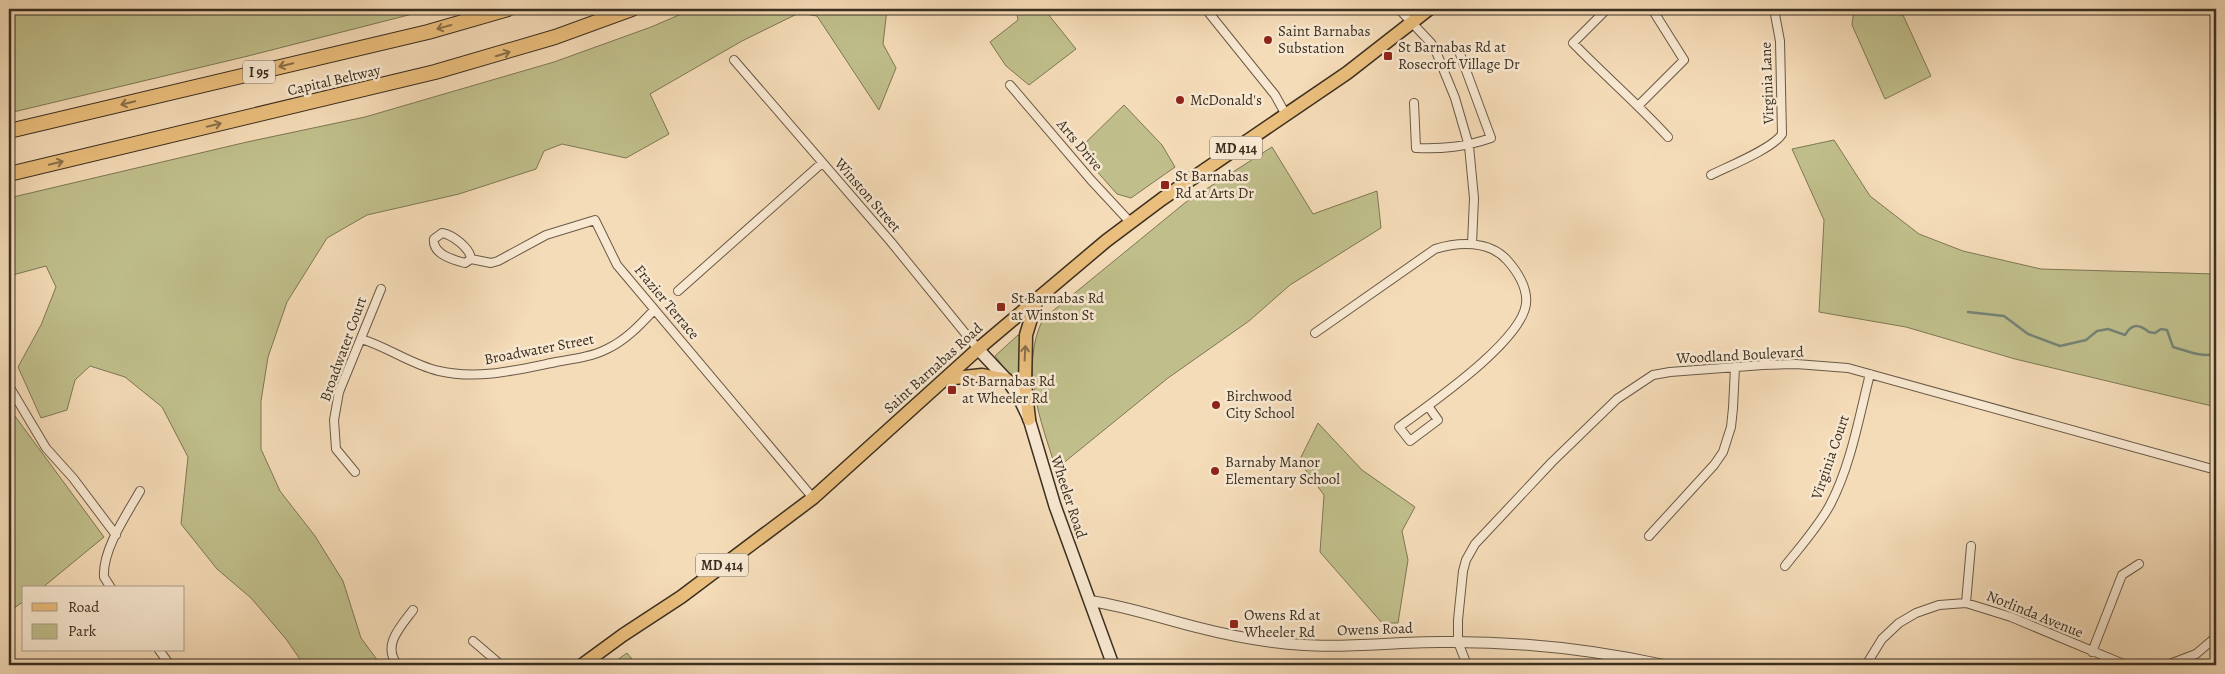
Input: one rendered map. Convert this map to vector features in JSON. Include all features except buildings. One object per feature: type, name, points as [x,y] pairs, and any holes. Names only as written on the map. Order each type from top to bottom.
[{"type":"highway","name":"Capital Beltway","points":[[9,131],[428,32],[508,9]]},
{"type":"highway","name":"Capital Beltway","points":[[9,174],[444,70],[554,37],[632,9]]},
{"type":"main road","name":"Saint Barnabas Road","points":[[582,665],[623,634],[681,596],[813,498],[978,349],[1130,222],[1347,73],[1429,9]]},
{"type":"main road","points":[[1029,419],[1024,384],[1026,334],[1037,298]]},
{"type":"main road","name":"Wheeler Road","points":[[978,349],[1007,380],[1018,396],[1029,419],[1055,506],[1113,665]]},
{"type":"main road","points":[[945,378],[982,375],[1007,380]]},
{"type":"street","points":[[1399,9],[1434,49],[1443,67],[1469,146],[1474,198],[1472,244]]},
{"type":"street","points":[[1607,9],[1573,43],[1605,76],[1639,105],[1668,136]]},
{"type":"street","points":[[1639,105],[1684,60],[1652,9]]},
{"type":"street","name":"Virginia Lane","points":[[1710,175],[1773,143],[1782,134],[1780,42],[1774,9]]},
{"type":"street","points":[[1209,13],[1275,95],[1286,115]]},
{"type":"street","points":[[1414,103],[1416,148],[1447,149],[1469,146],[1491,138],[1460,54]]},
{"type":"street","name":"Winston Street","points":[[734,60],[978,349]]},
{"type":"street","name":"Arts Drive","points":[[1010,85],[1130,222]]},
{"type":"street","points":[[678,291],[822,163]]},
{"type":"street","name":"Frazier Terrace","points":[[471,259],[491,263],[498,261],[546,235],[595,220],[617,265],[813,498]]},
{"type":"street","points":[[442,233],[449,234],[468,250],[471,259],[465,263],[448,257],[437,250],[433,244],[434,238],[442,233]]},
{"type":"street","points":[[1315,333],[1435,249],[1456,244],[1472,244],[1491,248],[1508,262],[1523,284],[1527,302],[1525,310],[1511,334],[1495,350],[1450,390],[1399,427],[1410,440],[1438,420],[1428,406]]},
{"type":"street","name":"Broadwater Court","points":[[355,472],[336,449],[334,420],[339,392],[381,289]]},
{"type":"street","name":"Broadwater Street","points":[[361,339],[436,370],[464,375],[479,375],[516,370],[595,354],[624,339],[654,310]]},
{"type":"street","name":"Woodland Boulevard","points":[[1467,665],[1458,642],[1458,620],[1463,571],[1469,554],[1488,529],[1617,398],[1653,375],[1678,371],[1796,364],[1848,368],[2018,417],[2216,470]]},
{"type":"street","points":[[1649,536],[1708,472],[1723,452],[1733,408],[1735,367]]},
{"type":"street","name":"Virginia Court","points":[[1784,566],[1815,528],[1830,504],[1839,484],[1870,374]]},
{"type":"street","points":[[9,386],[46,448],[73,478],[116,534]]},
{"type":"street","points":[[110,586],[104,577],[103,571],[116,534],[140,491]]},
{"type":"street","points":[[1966,603],[1971,546]]},
{"type":"street","points":[[2092,652],[2122,575],[2138,564]]},
{"type":"street","name":"Owens Road","points":[[1090,600],[1136,610],[1232,636],[1271,642],[1314,645],[1458,642],[1515,644],[1586,651],[1664,665]]},
{"type":"street","name":"Norlinda Avenue","points":[[1866,665],[1882,639],[1899,622],[1916,613],[1939,605],[1966,603],[2003,614],[2126,665]]},
{"type":"street","points":[[398,665],[393,659],[391,650],[393,639],[413,610]]},
{"type":"street","points":[[2167,665],[2196,654],[2216,638]]},
{"type":"street","points":[[473,641],[501,665]]},
{"type":"street","points":[[160,652],[170,665]]},
{"type":"green space","points":[[9,9],[220,9],[226,12],[238,9],[432,9],[248,56],[9,113]]},
{"type":"green space","points":[[693,9],[887,9],[883,44],[896,68],[879,110],[817,16],[799,13],[742,41],[650,94],[669,134],[626,158],[562,144],[544,151],[536,169],[459,194],[367,215],[327,238],[287,302],[268,357],[261,401],[261,449],[280,491],[315,536],[343,581],[361,638],[381,665],[304,665],[286,639],[251,598],[217,569],[181,524],[188,457],[162,407],[125,377],[90,366],[75,380],[67,410],[41,418],[18,367],[41,325],[56,287],[46,266],[9,276],[9,198],[247,142],[365,117],[554,62],[651,27]]},
{"type":"green space","points":[[1016,9],[1044,9],[1076,49],[1029,85],[1006,66],[990,42],[1018,20]]},
{"type":"green space","points":[[1854,9],[1903,15],[1931,76],[1885,99],[1852,25]]},
{"type":"green space","points":[[1124,105],[1162,145],[1175,167],[1131,198],[1117,194],[1078,150]]},
{"type":"green space","points":[[1834,140],[1870,196],[1919,234],[1963,251],[2041,269],[2216,274],[2216,407],[2015,359],[1906,327],[1819,312],[1824,220],[1792,149]]},
{"type":"green space","points":[[1272,147],[1313,214],[1377,191],[1381,228],[1290,285],[1249,321],[1168,378],[1056,469],[1039,413],[1033,375],[1033,356],[1036,338],[1043,319],[1186,202]]},
{"type":"green space","points":[[1018,335],[1020,336],[1019,387],[995,356]]},
{"type":"green space","points":[[9,408],[104,537],[44,586],[22,586],[22,602],[9,612]]},
{"type":"green space","points":[[1318,423],[1362,470],[1415,507],[1402,531],[1408,560],[1398,623],[1382,623],[1320,552],[1324,495],[1299,461]]},
{"type":"green space","points":[[627,653],[637,665],[610,665]]},
{"type":"waterway","points":[[1968,312],[2004,316],[2028,334],[2060,346],[2086,340],[2097,331],[2108,329],[2125,335],[2130,328],[2139,326],[2155,333],[2161,329],[2167,330],[2173,347],[2200,354],[2216,354]]},
{"type":"place","name":"Saint Barnabas Substation","points":[[1268,40]]},
{"type":"place","name":"St Barnabas Rd at Rosecroft Village Dr","points":[[1388,56]]},
{"type":"place","name":"McDonald's","points":[[1180,100]]},
{"type":"place","name":"St Barnabas Rd at Arts Dr","points":[[1165,185]]},
{"type":"place","name":"St Barnabas Rd at Winston St","points":[[1001,307]]},
{"type":"place","name":"St Barnabas Rd at Wheeler Rd","points":[[952,390]]},
{"type":"place","name":"Birchwood City School","points":[[1216,405]]},
{"type":"place","name":"Barnaby Manor Elementary School","points":[[1215,471]]},
{"type":"place","name":"Owens Rd at Wheeler Rd","points":[[1234,624]]}]
